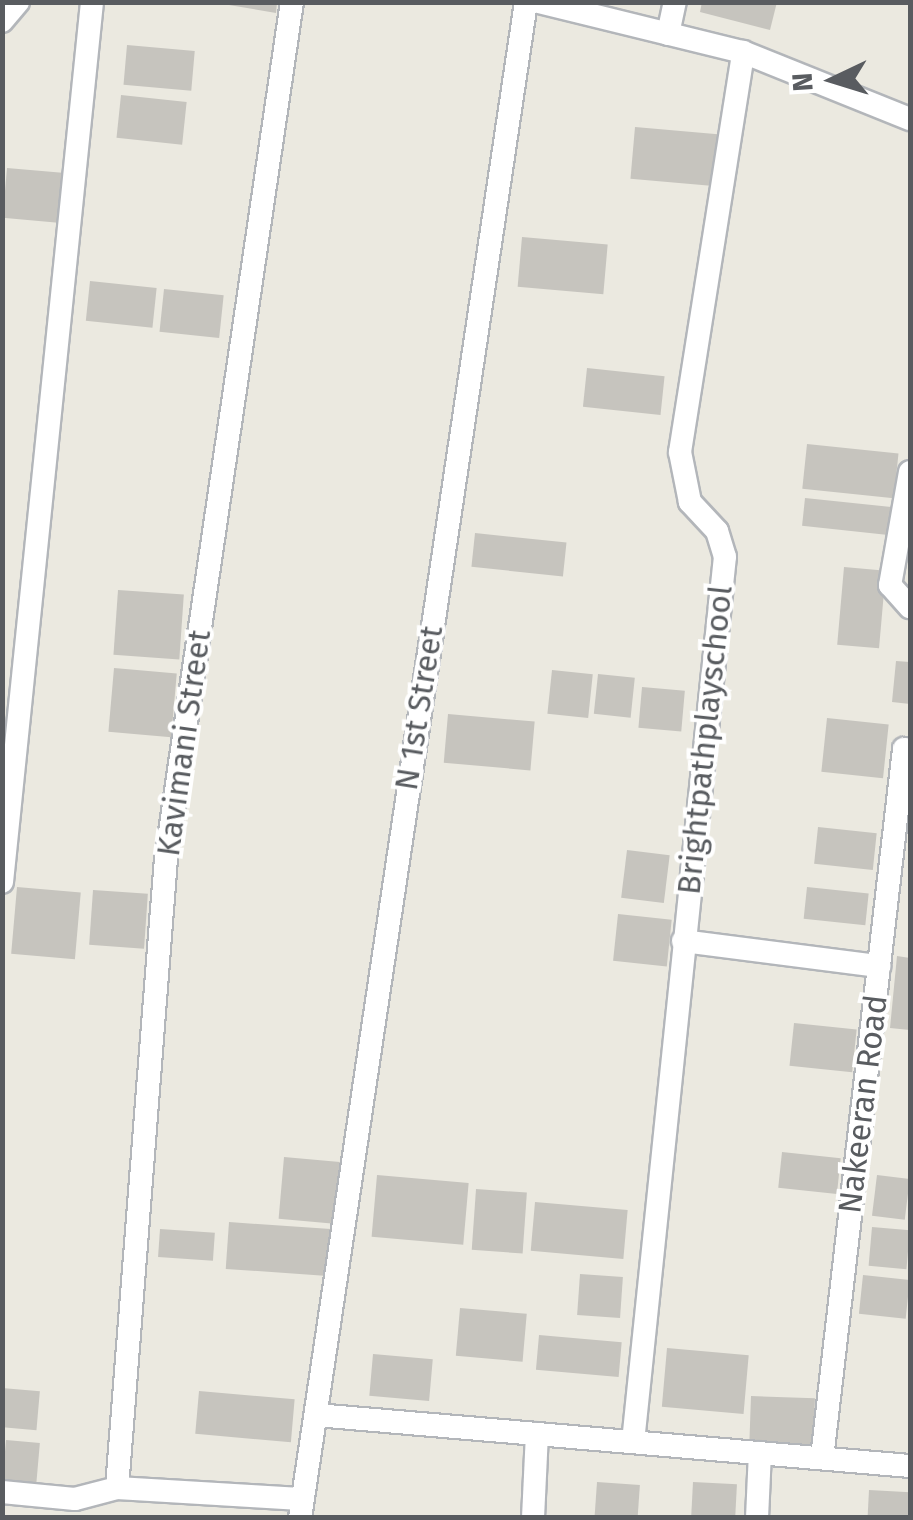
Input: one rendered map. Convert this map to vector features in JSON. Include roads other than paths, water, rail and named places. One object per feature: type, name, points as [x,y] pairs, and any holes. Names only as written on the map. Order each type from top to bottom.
[{"type":"street","points":[[2,21],[18,2]]},
{"type":"street","points":[[2,882],[92,2]]},
{"type":"street","name":"Kavimani Street","points":[[117,1488],[166,860],[292,2]]},
{"type":"street","name":"N 1st Street","points":[[300,1508],[526,2]]},
{"type":"street","points":[[539,2],[744,52],[910,119]]},
{"type":"street","points":[[668,34],[675,2]]},
{"type":"street","name":"Brightpathplayschool","points":[[632,1442],[725,557],[717,531],[690,502],[680,452],[744,52]]},
{"type":"street","points":[[910,472],[890,585],[910,606]]},
{"type":"street","name":"Nakeeran Road","points":[[822,1458],[904,749]]},
{"type":"street","points":[[683,942],[879,966]]},
{"type":"street","points":[[316,1415],[910,1466]]},
{"type":"street","points":[[533,1518],[538,1434]]},
{"type":"street","points":[[757,1518],[760,1454]]},
{"type":"street","points":[[2,1492],[75,1508],[117,1488],[300,1508]]}]
